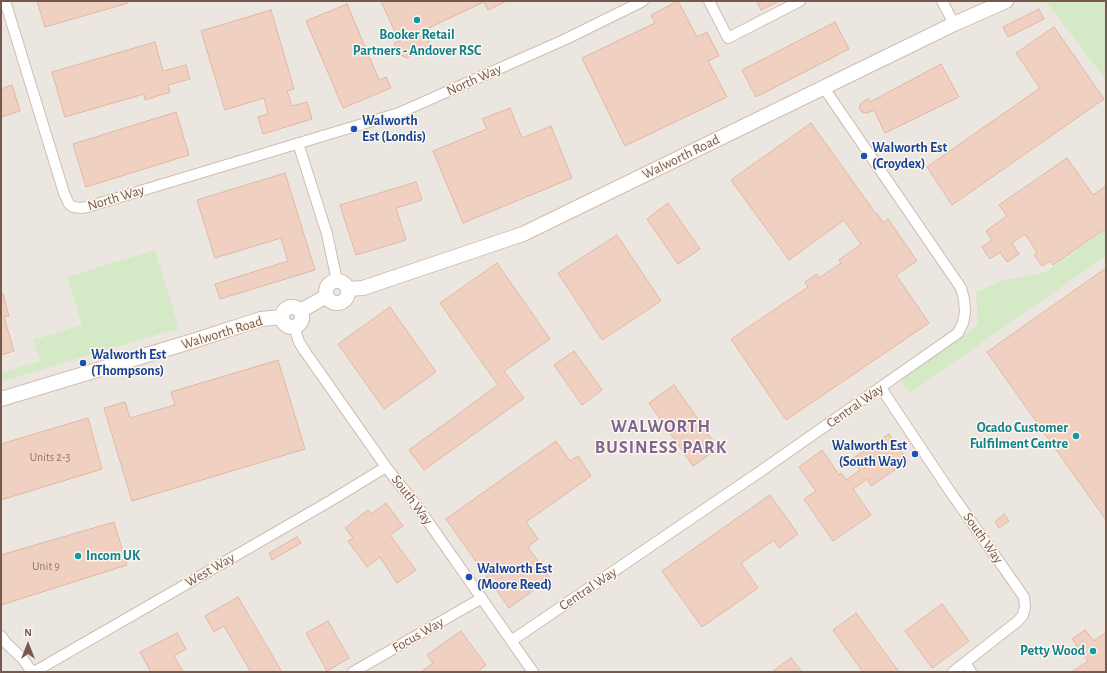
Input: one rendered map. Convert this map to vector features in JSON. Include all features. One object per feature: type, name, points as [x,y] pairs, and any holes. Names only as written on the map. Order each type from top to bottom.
[{"type":"street","name":"North Way","points":[[5,1],[64,193],[69,204],[73,207],[81,208],[399,113],[566,38],[643,1]]},
{"type":"street","points":[[709,1],[728,38],[800,1]]},
{"type":"street","points":[[942,1],[954,24]]},
{"type":"street","name":"Walworth Road","points":[[294,327],[287,326],[285,323],[282,317],[284,311],[290,307],[297,308],[300,311],[327,296],[328,286],[333,282],[363,288],[522,234],[954,24],[1006,1]]},
{"type":"street","name":"Central Way","points":[[511,640],[758,473],[958,333],[963,323],[965,312],[961,288],[824,88]]},
{"type":"street","points":[[298,143],[342,285]]},
{"type":"street","points":[[294,327],[301,321],[302,314],[300,311]]},
{"type":"street","name":"Walworth Road","points":[[1,399],[261,319],[282,317]]},
{"type":"street","name":"South Way","points":[[294,327],[299,342],[304,350],[386,467],[420,510],[534,672]]},
{"type":"street","name":"South Way","points":[[881,388],[949,490],[1024,597],[1025,607],[1023,615],[1018,621],[953,672]]},
{"type":"street","name":"West Way","points":[[1,636],[33,672],[325,504],[386,467]]},
{"type":"street","name":"Focus Way","points":[[353,672],[482,598]]},
{"type":"street","points":[[965,663],[971,672]]},
{"type":"shaded area","name":"WALWORTH BUSINESS PARK","points":[[1,1],[1045,1],[1106,80],[1106,672],[1,672]]},
{"type":"green space","points":[[1045,1],[1106,1],[1106,80]]},
{"type":"green space","points":[[1106,229],[1106,256],[910,393],[901,381],[978,325],[976,292],[1001,281],[1046,272]]},
{"type":"green space","points":[[155,250],[179,328],[1,382],[1,373],[40,361],[33,340],[82,325],[67,277]]},
{"type":"building","points":[[37,1],[127,1],[128,3],[45,27]]},
{"type":"building","name":"Booker Retail Partners - Andover RSC","points":[[381,1],[507,1],[488,10],[484,2],[422,31],[431,46],[407,58],[398,54],[394,43],[399,41]]},
{"type":"building","points":[[678,1],[697,37],[707,32],[719,56],[708,61],[727,97],[625,146],[582,58],[655,23],[651,15]]},
{"type":"building","points":[[757,1],[779,1],[761,10]]},
{"type":"building","points":[[347,4],[379,80],[386,77],[391,88],[343,108],[306,21]]},
{"type":"building","points":[[1039,9],[1044,19],[1008,37],[1003,27]]},
{"type":"building","points":[[271,10],[294,89],[287,91],[292,106],[307,102],[312,119],[263,134],[258,117],[268,114],[264,98],[225,110],[201,31]]},
{"type":"building","points":[[835,22],[849,49],[756,97],[742,70]]},
{"type":"building","points":[[1054,27],[1104,99],[952,205],[927,167],[1040,88],[1016,53]]},
{"type":"building","points":[[155,42],[163,71],[186,65],[190,79],[168,85],[170,92],[145,100],[144,94],[65,117],[52,72]]},
{"type":"building","points":[[941,64],[959,97],[885,133],[874,110],[867,113],[862,112],[859,108],[861,103],[868,99],[870,102]]},
{"type":"building","points":[[12,85],[20,111],[1,117],[1,89]]},
{"type":"building","points":[[510,108],[522,138],[551,126],[572,178],[463,223],[433,151],[487,129],[482,119]]},
{"type":"building","points":[[176,112],[189,155],[86,187],[73,144]]},
{"type":"building","points":[[811,123],[876,214],[877,213],[883,223],[888,219],[917,261],[896,275],[929,323],[786,420],[731,339],[808,287],[805,282],[817,274],[819,278],[841,263],[839,260],[861,244],[844,220],[789,260],[731,180]]},
{"type":"building","points":[[1067,158],[1093,195],[1106,186],[1106,228],[1053,265],[1050,261],[1042,266],[1034,255],[1037,252],[1025,234],[1012,243],[1019,254],[1007,262],[1000,252],[990,259],[982,247],[992,240],[986,231],[1007,216],[999,205]]},
{"type":"building","points":[[285,173],[315,270],[220,299],[215,284],[288,261],[281,238],[215,258],[197,200]]},
{"type":"building","points":[[416,182],[422,200],[396,208],[406,240],[356,255],[340,205]]},
{"type":"building","points":[[668,203],[700,249],[678,264],[647,219]]},
{"type":"building","points":[[617,235],[661,301],[602,340],[558,273]]},
{"type":"building","points":[[497,263],[550,339],[504,371],[524,398],[424,470],[409,450],[498,385],[440,303]]},
{"type":"building","name":"Ocado Customer Fulfilment Centre","points":[[1106,268],[1106,520],[987,352]]},
{"type":"building","points":[[3,294],[9,316],[4,317],[14,351],[1,355],[1,295]]},
{"type":"building","points":[[390,307],[436,372],[384,409],[338,344]]},
{"type":"building","points":[[574,351],[602,390],[582,405],[554,365]]},
{"type":"building","points":[[278,360],[305,449],[132,501],[104,408],[125,402],[130,418],[175,405],[171,392]]},
{"type":"building","points":[[674,385],[718,448],[693,466],[649,403]]},
{"type":"building","points":[[88,418],[102,469],[1,500],[1,444]]},
{"type":"building","points":[[889,434],[908,461],[871,486],[867,479],[853,489],[871,515],[833,541],[804,499],[816,491],[799,467],[822,450],[839,475],[841,473],[846,480],[860,470],[852,459]]},
{"type":"building","points":[[556,441],[570,461],[578,456],[591,476],[526,522],[538,539],[528,547],[550,578],[509,608],[446,519]]},
{"type":"building","points":[[770,495],[798,534],[779,548],[774,540],[741,563],[758,588],[702,627],[662,571]]},
{"type":"building","points":[[386,503],[403,526],[390,535],[416,570],[397,583],[380,557],[367,567],[348,541],[353,538],[345,528],[368,510],[371,514]]},
{"type":"building","points":[[1004,514],[1009,521],[999,528],[995,522]]},
{"type":"building","points":[[114,522],[127,565],[1,605],[1,555]]},
{"type":"building","points":[[297,537],[301,543],[272,560],[269,553]]},
{"type":"building","points":[[238,597],[282,672],[251,672],[224,626],[214,632],[205,616]]},
{"type":"building","points":[[942,604],[969,641],[932,668],[905,631]]},
{"type":"building","points":[[856,613],[899,672],[863,672],[833,630]]},
{"type":"building","points":[[328,621],[349,658],[327,671],[306,633]]},
{"type":"building","name":"Petty Wood","points":[[1085,630],[1094,641],[1106,632],[1106,672],[1072,672],[1088,661],[1072,639]]},
{"type":"building","points":[[461,631],[486,665],[477,672],[421,672],[433,663],[427,655]]},
{"type":"building","points":[[177,633],[186,649],[174,656],[183,672],[151,672],[140,652]]},
{"type":"building","points":[[791,658],[802,672],[772,672]]},
{"type":"place","name":"Booker Retail Partners - Andover RSC","points":[[417,20]]},
{"type":"place","name":"Walworth Est (Londis)","points":[[354,129]]},
{"type":"place","name":"Walworth Est (Croydex)","points":[[864,156]]},
{"type":"place","name":"Walworth Est (Thompsons)","points":[[83,363]]},
{"type":"place","name":"Ocado Customer Fulfilment Centre","points":[[1076,436]]},
{"type":"place","name":"Walworth Est (South Way)","points":[[915,454]]},
{"type":"place","name":"Incom UK","points":[[78,556]]},
{"type":"place","name":"Walworth Est (Moore Reed)","points":[[469,577]]},
{"type":"place","name":"Petty Wood","points":[[1093,651]]},
{"type":"district","name":"WALWORTH BUSINESS PARK","points":[[661,437]]}]
